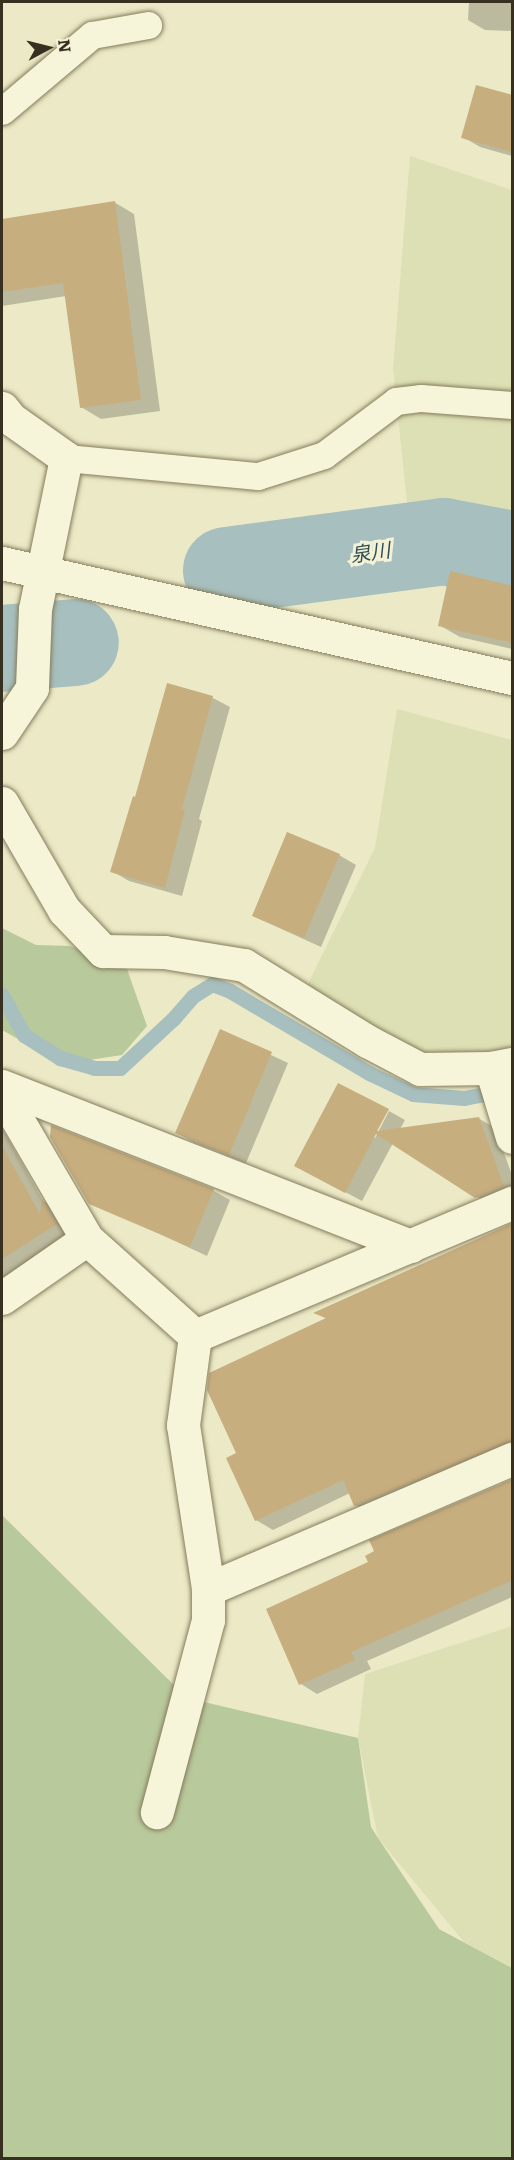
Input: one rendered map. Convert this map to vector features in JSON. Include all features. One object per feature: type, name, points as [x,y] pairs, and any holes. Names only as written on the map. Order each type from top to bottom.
[{"type":"street","points":[[2,408],[11,419],[66,458],[35,609],[32,688],[2,733]]},
{"type":"street","points":[[2,562],[513,678]]},
{"type":"street","points":[[2,803],[64,910],[103,951],[164,952],[244,965],[367,1041],[420,1069],[500,1078],[513,1137]]},
{"type":"street","points":[[2,1086],[411,1246]]},
{"type":"street","points":[[2,1093],[87,1239],[195,1336]]},
{"type":"street","points":[[195,1336],[513,1203]]},
{"type":"street","points":[[2,1298],[87,1239]]},
{"type":"street","points":[[157,1812],[208,1620],[208,1589],[183,1425],[195,1336]]},
{"type":"street","points":[[208,1589],[513,1459]]},
{"type":"lane","points":[[2,111],[92,35],[148,25]]},
{"type":"lane","points":[[66,458],[258,476],[324,455],[396,400],[421,398],[513,405]]},
{"type":"green space","points":[[410,156],[512,190],[512,518],[407,502],[393,369]]},
{"type":"green space","points":[[397,709],[512,740],[512,1048],[411,1064],[300,1000],[375,848]]},
{"type":"green space","points":[[2,928],[36,945],[70,946],[127,969],[147,1026],[122,1055],[63,1064],[2,1030]]},
{"type":"green space","points":[[2,1515],[187,1698],[358,1738],[371,1827],[378,1838],[439,1929],[512,1968],[512,2158],[2,2158]]},
{"type":"green space","points":[[512,1626],[512,1968],[464,1942],[378,1838],[358,1738],[365,1674]]},
{"type":"building","points":[[476,85],[513,95],[513,152],[461,138]]},
{"type":"building","points":[[115,201],[141,400],[80,408],[63,283],[2,292],[2,219]]},
{"type":"building","points":[[450,571],[513,586],[513,643],[438,626]]},
{"type":"building","points":[[167,683],[213,696],[182,809],[185,810],[165,888],[110,872],[133,796],[135,797]]},
{"type":"building","points":[[287,832],[340,854],[304,938],[252,916]]},
{"type":"building","points":[[220,1029],[272,1052],[229,1155],[175,1133]]},
{"type":"building","points":[[338,1083],[389,1109],[377,1131],[479,1117],[504,1186],[475,1198],[376,1134],[345,1193],[294,1166]]},
{"type":"building","points":[[51,1125],[214,1189],[190,1247],[89,1204],[50,1137]]},
{"type":"building","points":[[2,1146],[40,1214],[42,1199],[57,1224],[2,1259]]},
{"type":"building","points":[[513,1223],[513,1441],[354,1506],[343,1480],[255,1521],[226,1458],[236,1453],[207,1390],[209,1373],[326,1318],[313,1313]]},
{"type":"building","points":[[513,1479],[513,1580],[351,1652],[355,1660],[299,1685],[266,1609],[368,1562],[365,1556],[374,1551],[369,1540]]},
{"type":"waterway","name":"泉川","points":[[226,570],[443,541],[512,554]]},
{"type":"waterway","name":"泉川","points":[[2,648],[75,642]]},
{"type":"waterway","points":[[2,995],[24,1035],[60,1058],[94,1068],[120,1068],[173,1019],[193,996],[212,984],[230,991],[369,1073],[413,1094],[464,1098],[501,1091]]}]
